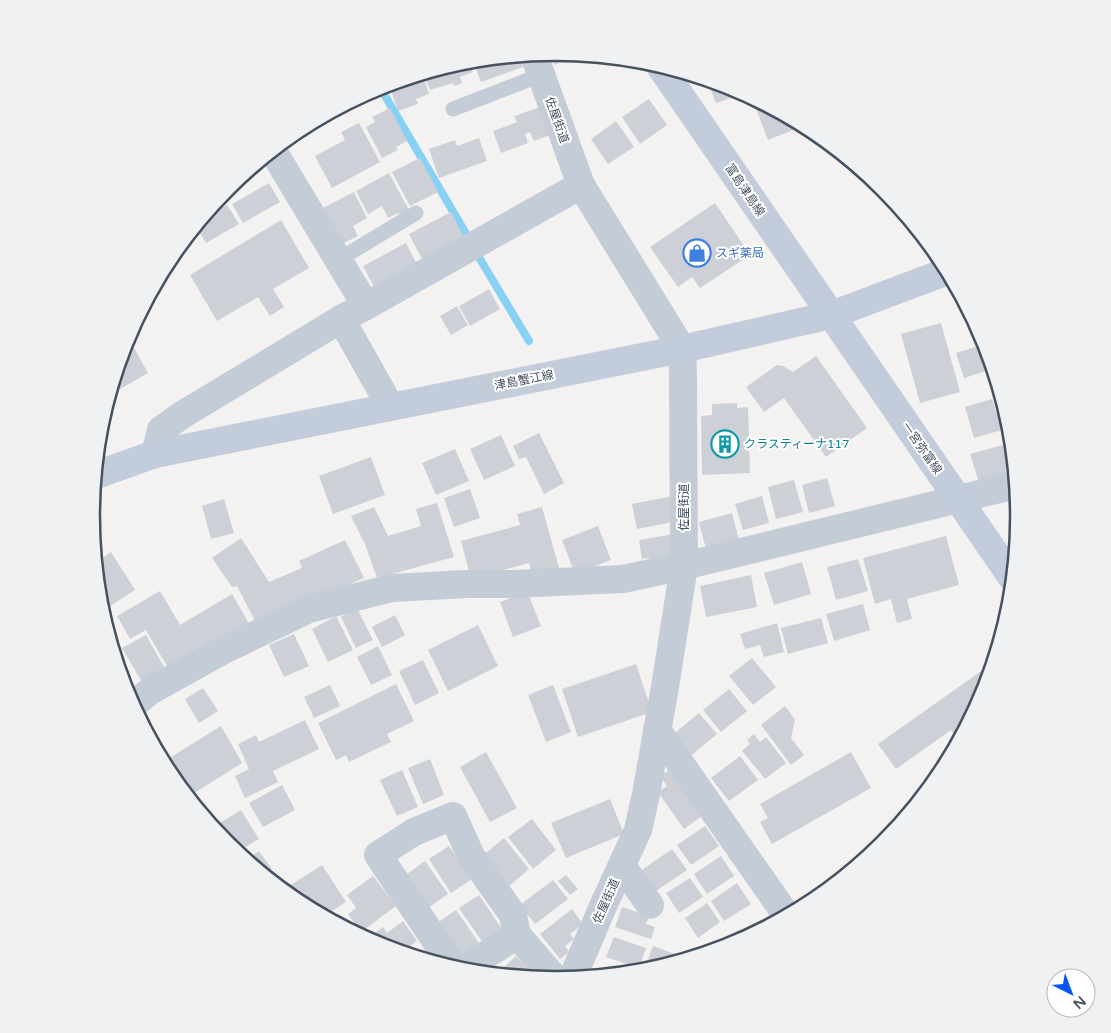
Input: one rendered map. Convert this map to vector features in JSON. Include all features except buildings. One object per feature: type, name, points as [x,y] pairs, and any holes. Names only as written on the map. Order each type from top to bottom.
[{"type":"main road","name":"富島津島線","points":[[666,75],[831,315]]},
{"type":"main road","name":"津島蟹江線","points":[[102,473],[154,454],[682,349],[831,315],[940,274]]},
{"type":"main road","name":"一宮弥富線","points":[[831,315],[1008,571]]},
{"type":"street","name":"佐屋街道","points":[[537,65],[581,185],[682,349],[684,374],[684,566],[646,794],[638,830],[575,971]]},
{"type":"street","points":[[276,156],[366,306]]},
{"type":"street","points":[[154,454],[161,430],[182,415],[341,319],[581,185]]},
{"type":"street","points":[[341,319],[390,406]]},
{"type":"street","points":[[139,700],[150,691],[222,651],[309,609],[392,588],[623,579],[684,566],[1010,486]]},
{"type":"street","points":[[657,730],[783,911]]},
{"type":"street","points":[[447,958],[378,856],[414,832],[453,816],[471,856],[513,914],[517,935],[549,972]]},
{"type":"street","points":[[622,866],[650,905]]},
{"type":"street","points":[[471,964],[517,935]]},
{"type":"lane","points":[[453,109],[537,65]]},
{"type":"lane","points":[[338,260],[416,214]]},
{"type":"waterway","points":[[384,95],[468,237]]},
{"type":"waterway","points":[[477,254],[529,341]]},
{"type":"place","name":"スギ薬局","points":[[697,253]]},
{"type":"place","name":"クラスティーナ117","points":[[725,444]]}]
